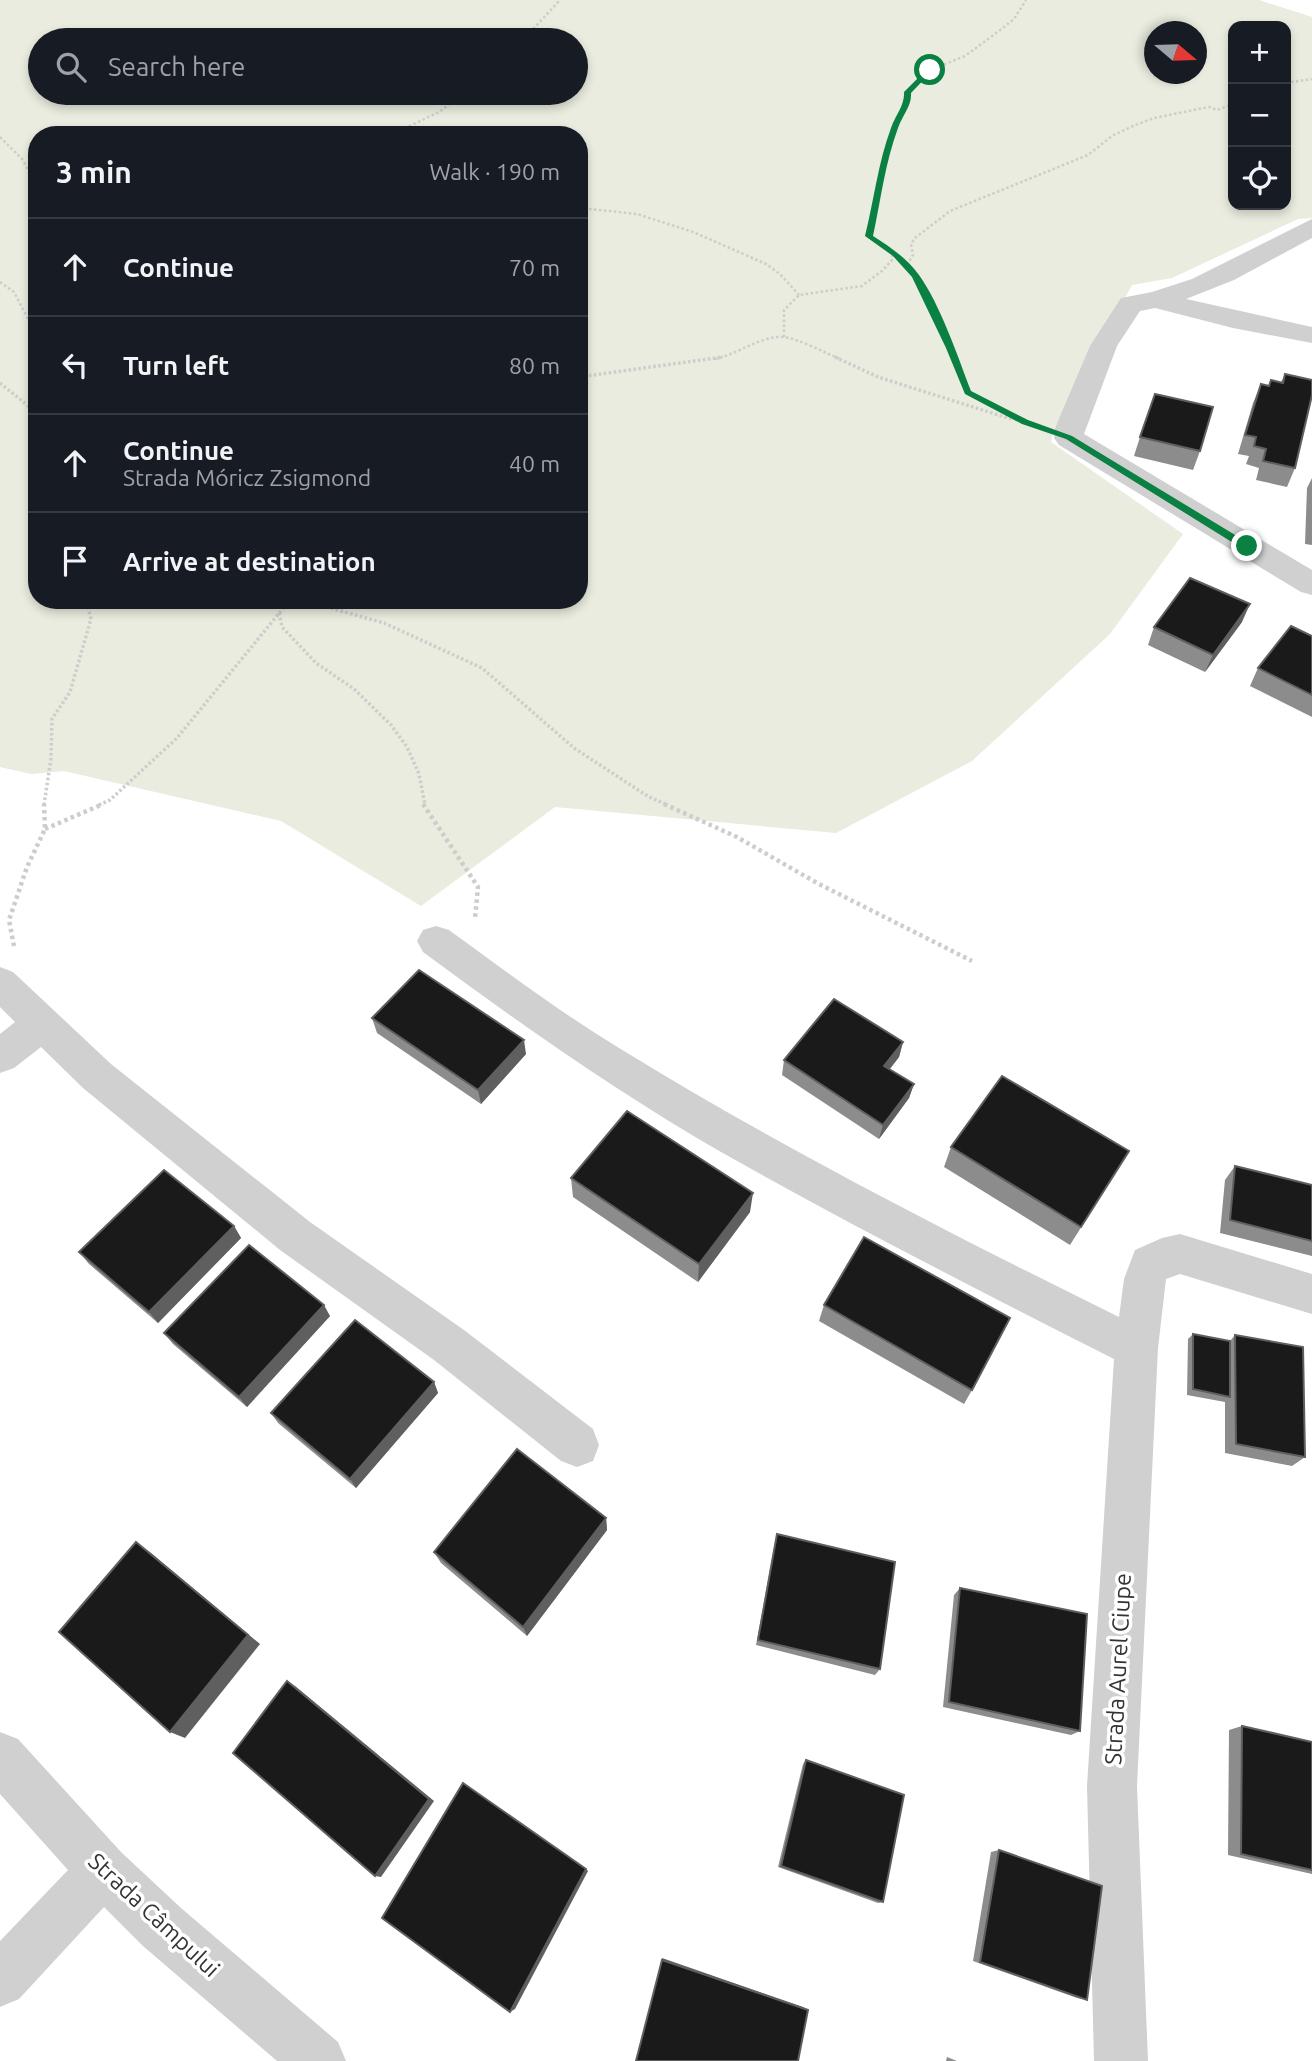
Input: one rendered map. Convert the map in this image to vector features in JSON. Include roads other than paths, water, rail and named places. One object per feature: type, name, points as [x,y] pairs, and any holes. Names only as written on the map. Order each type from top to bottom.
[{"type":"street","points":[[1312,227],[1222,275],[1160,301],[1131,304],[1123,312],[1096,366],[1070,428],[1079,444],[1312,584]]},
{"type":"street","points":[[1160,301],[1233,320],[1312,335]]},
{"type":"street","points":[[446,948],[537,1015],[734,1138],[923,1241],[1136,1348]]},
{"type":"street","points":[[7,965],[41,1025],[97,1076],[295,1236],[449,1345],[577,1445]]},
{"type":"street","points":[[0,1056],[41,1025]]},
{"type":"street","name":"Strada Aurel Ciupe","points":[[1121,2061],[1112,1786],[1136,1348],[1145,1279],[1150,1265],[1162,1258],[1180,1254],[1312,1294]]},
{"type":"street","name":"Strada Câmpului","points":[[0,1757],[103,1870],[162,1927],[319,2061]]},
{"type":"street","points":[[0,1980],[103,1870]]}]
